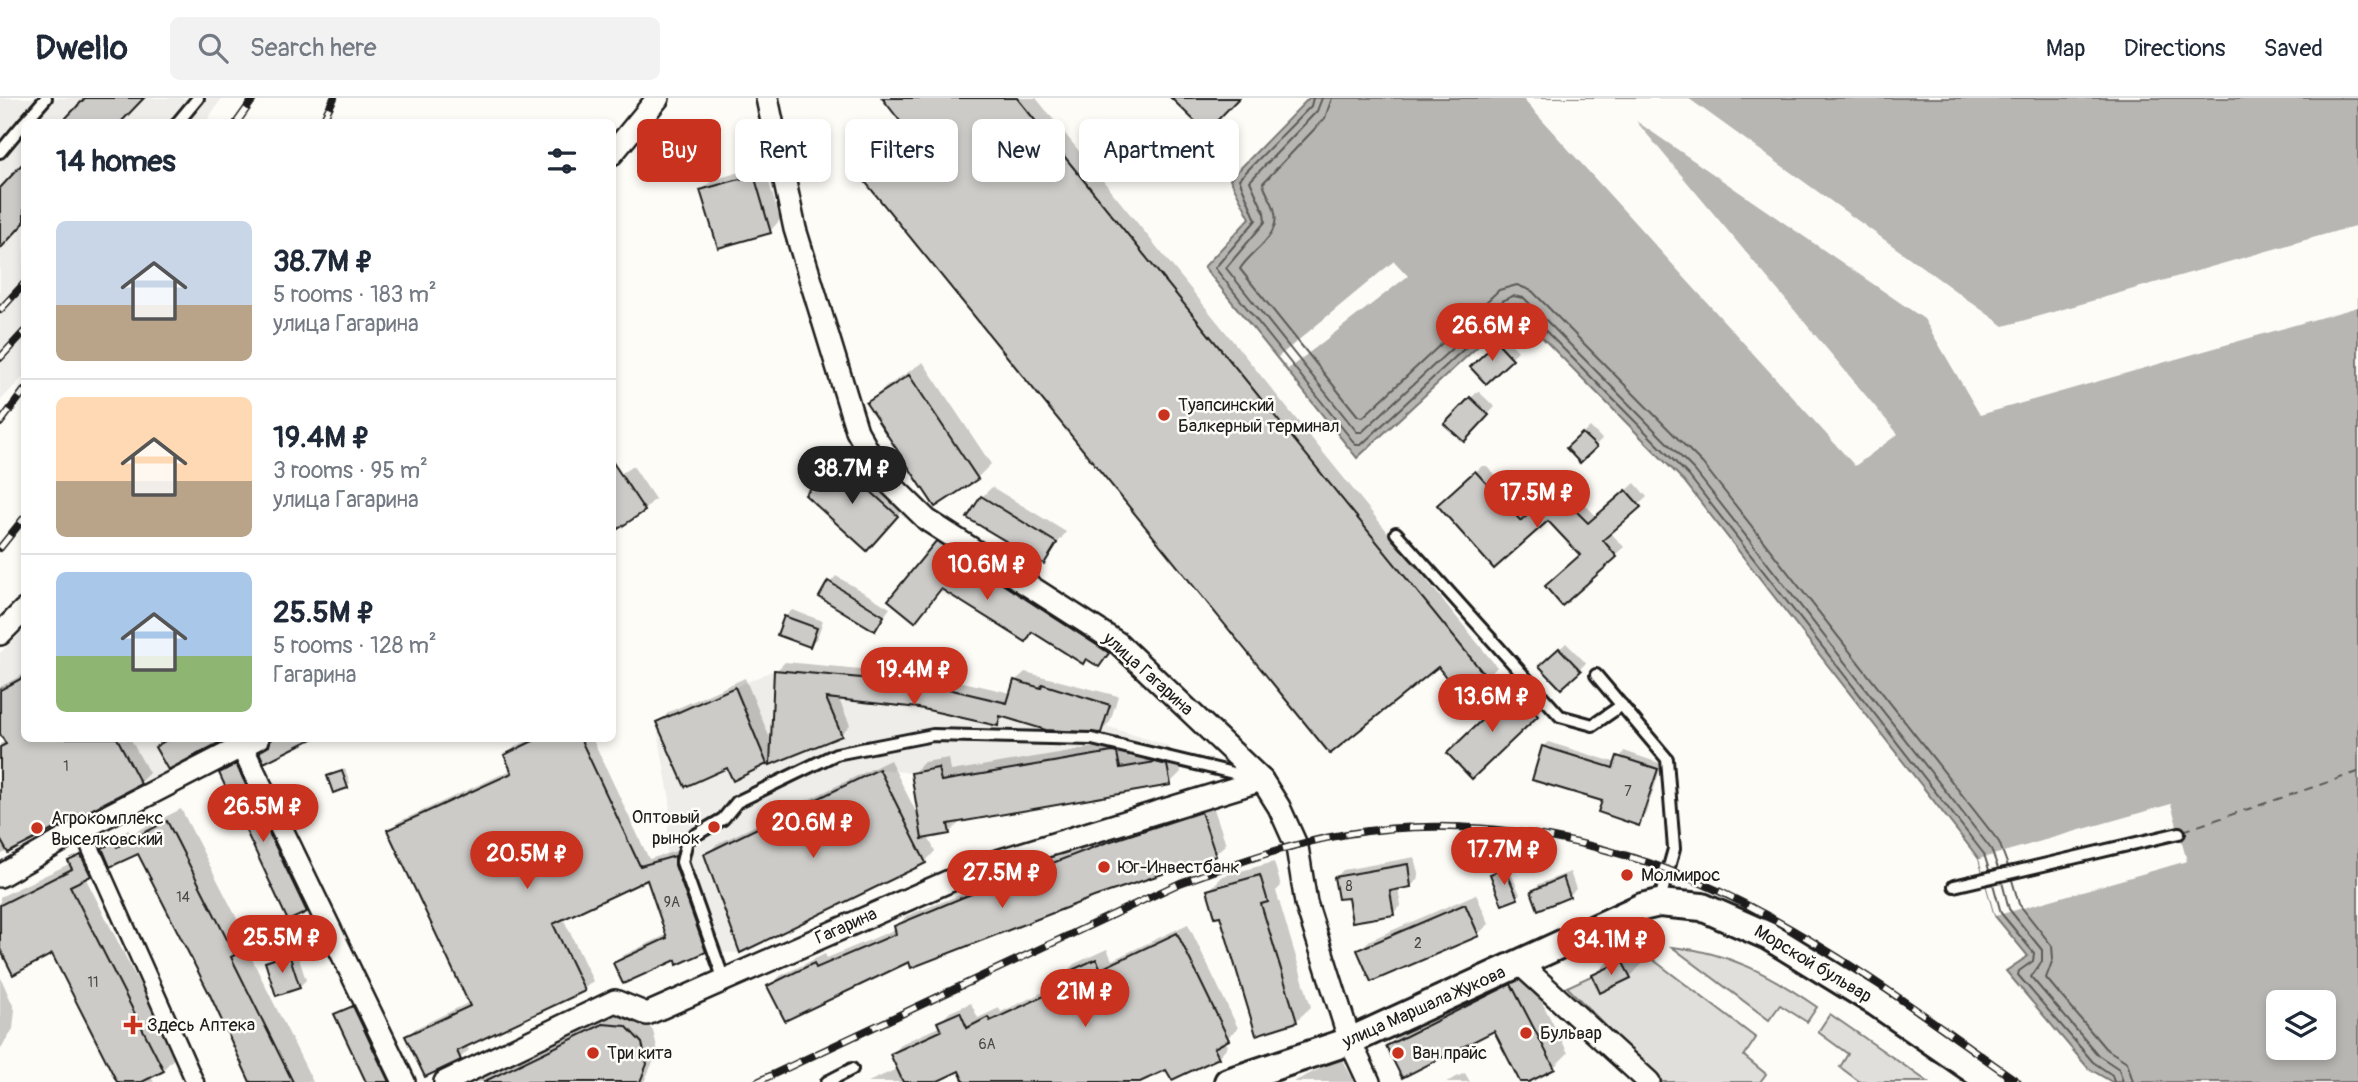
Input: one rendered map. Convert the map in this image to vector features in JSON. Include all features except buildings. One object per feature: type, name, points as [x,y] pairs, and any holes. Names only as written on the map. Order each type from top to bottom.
[{"type":"street","points":[[616,149],[658,98]]},
{"type":"street","name":"улица Гагарина","points":[[767,98],[795,229],[857,431],[882,476],[927,520],[1118,643],[1262,780],[1279,807],[1297,847],[1306,903],[1350,1041],[1369,1082]]},
{"type":"street","points":[[0,634],[21,613]]},
{"type":"street","points":[[0,876],[82,829],[250,743],[404,1082]]},
{"type":"street","name":"Гагарина","points":[[444,1082],[615,1001],[647,1014],[988,864],[1262,780]]},
{"type":"street","points":[[82,829],[195,1082]]},
{"type":"street","name":"Морской бульвар","points":[[1616,919],[1659,903],[1702,907],[1768,936],[1877,1003],[1992,1082]]},
{"type":"street","name":"улица Маршала Жукова","points":[[1228,1082],[1350,1041],[1616,919]]},
{"type":"street","points":[[1520,964],[1649,1082]]},
{"type":"lane","points":[[28,119],[46,98]]},
{"type":"lane","points":[[180,119],[198,98]]},
{"type":"lane","points":[[0,152],[21,128]]},
{"type":"lane","points":[[1396,533],[1560,716],[1593,725],[1622,705]]},
{"type":"lane","points":[[1596,675],[1667,759],[1674,849],[1659,903]]},
{"type":"lane","points":[[724,979],[682,862],[682,850],[687,840],[723,819],[737,802],[836,754],[933,735],[1092,740],[1262,780]]},
{"type":"lane","points":[[1954,886],[2179,833]]},
{"type":"lane","points":[[827,1082],[852,1069]]},
{"type":"shaded area","points":[[0,98],[222,98],[208,119],[21,119],[21,379],[0,401]]},
{"type":"shaded area","points":[[21,633],[21,679],[0,690],[0,653]]},
{"type":"shaded area","name":"Оптовый рынок","points":[[774,670],[929,685],[1011,701],[1093,722],[1169,746],[1166,760],[1120,768],[1116,751],[941,781],[938,768],[911,773],[879,769],[704,854],[740,953],[707,952],[675,857],[666,859],[670,800],[656,722]]},
{"type":"shaded area","points":[[119,742],[235,742],[144,789]]},
{"type":"shaded area","points":[[1672,947],[1712,954],[1749,967],[1817,1007],[1807,1022],[1780,1005],[1769,1020]]},
{"type":"shaded area","points":[[1643,952],[1756,1038],[1744,1056],[1766,1074],[1760,1082],[1662,1082],[1567,987]]},
{"type":"shaded area","points":[[1830,1014],[1928,1082],[1860,1082],[1840,1067],[1848,1054],[1818,1032]]},
{"type":"water","points":[[1309,98],[2358,98],[2358,1082],[2112,1082],[2088,1068],[2006,971],[2028,956],[1995,916],[1979,859],[1684,481],[1516,311],[1357,458],[1204,267],[1250,218],[1232,182],[1239,182],[1239,170]]},
{"type":"pier","points":[[1522,98],[1688,98],[2004,326],[2358,225],[2358,307],[1980,415],[1924,319],[1636,121],[1898,434],[1855,466]]},
{"type":"pier","points":[[1394,261],[1408,276],[1288,369],[1278,357]]},
{"type":"pier","points":[[2171,804],[2187,861],[1995,916],[1979,859]]},
{"type":"ferry route","points":[[2183,831],[2358,772]]},
{"type":"railway","points":[[239,119],[254,98]]},
{"type":"railway","points":[[324,119],[334,98]]},
{"type":"railway","points":[[0,310],[21,287]]},
{"type":"railway","points":[[0,358],[21,335]]},
{"type":"railway","points":[[0,423],[21,395]]},
{"type":"railway","points":[[0,548],[21,522]]},
{"type":"railway","points":[[757,1082],[1180,883],[1263,855],[1326,838],[1397,828],[1448,827],[1551,837],[1650,863],[1698,882],[1743,903],[1815,943],[2018,1082]]},
{"type":"place","name":"Туапсинский Балкерный терминал","points":[[1164,415]]},
{"type":"place","name":"Оптовый рынок","points":[[714,827]]},
{"type":"place","name":"Агрокомплекс Выселковский","points":[[37,828]]},
{"type":"place","name":"Юг-Инвестбанк","points":[[1104,867]]},
{"type":"place","name":"Молмирос","points":[[1627,875]]},
{"type":"place","name":"Здесь Аптека","points":[[133,1025]]},
{"type":"place","name":"Бульвар","points":[[1526,1033]]},
{"type":"place","name":"Три кита","points":[[593,1053]]},
{"type":"place","name":"Ван прайс","points":[[1398,1053]]}]
